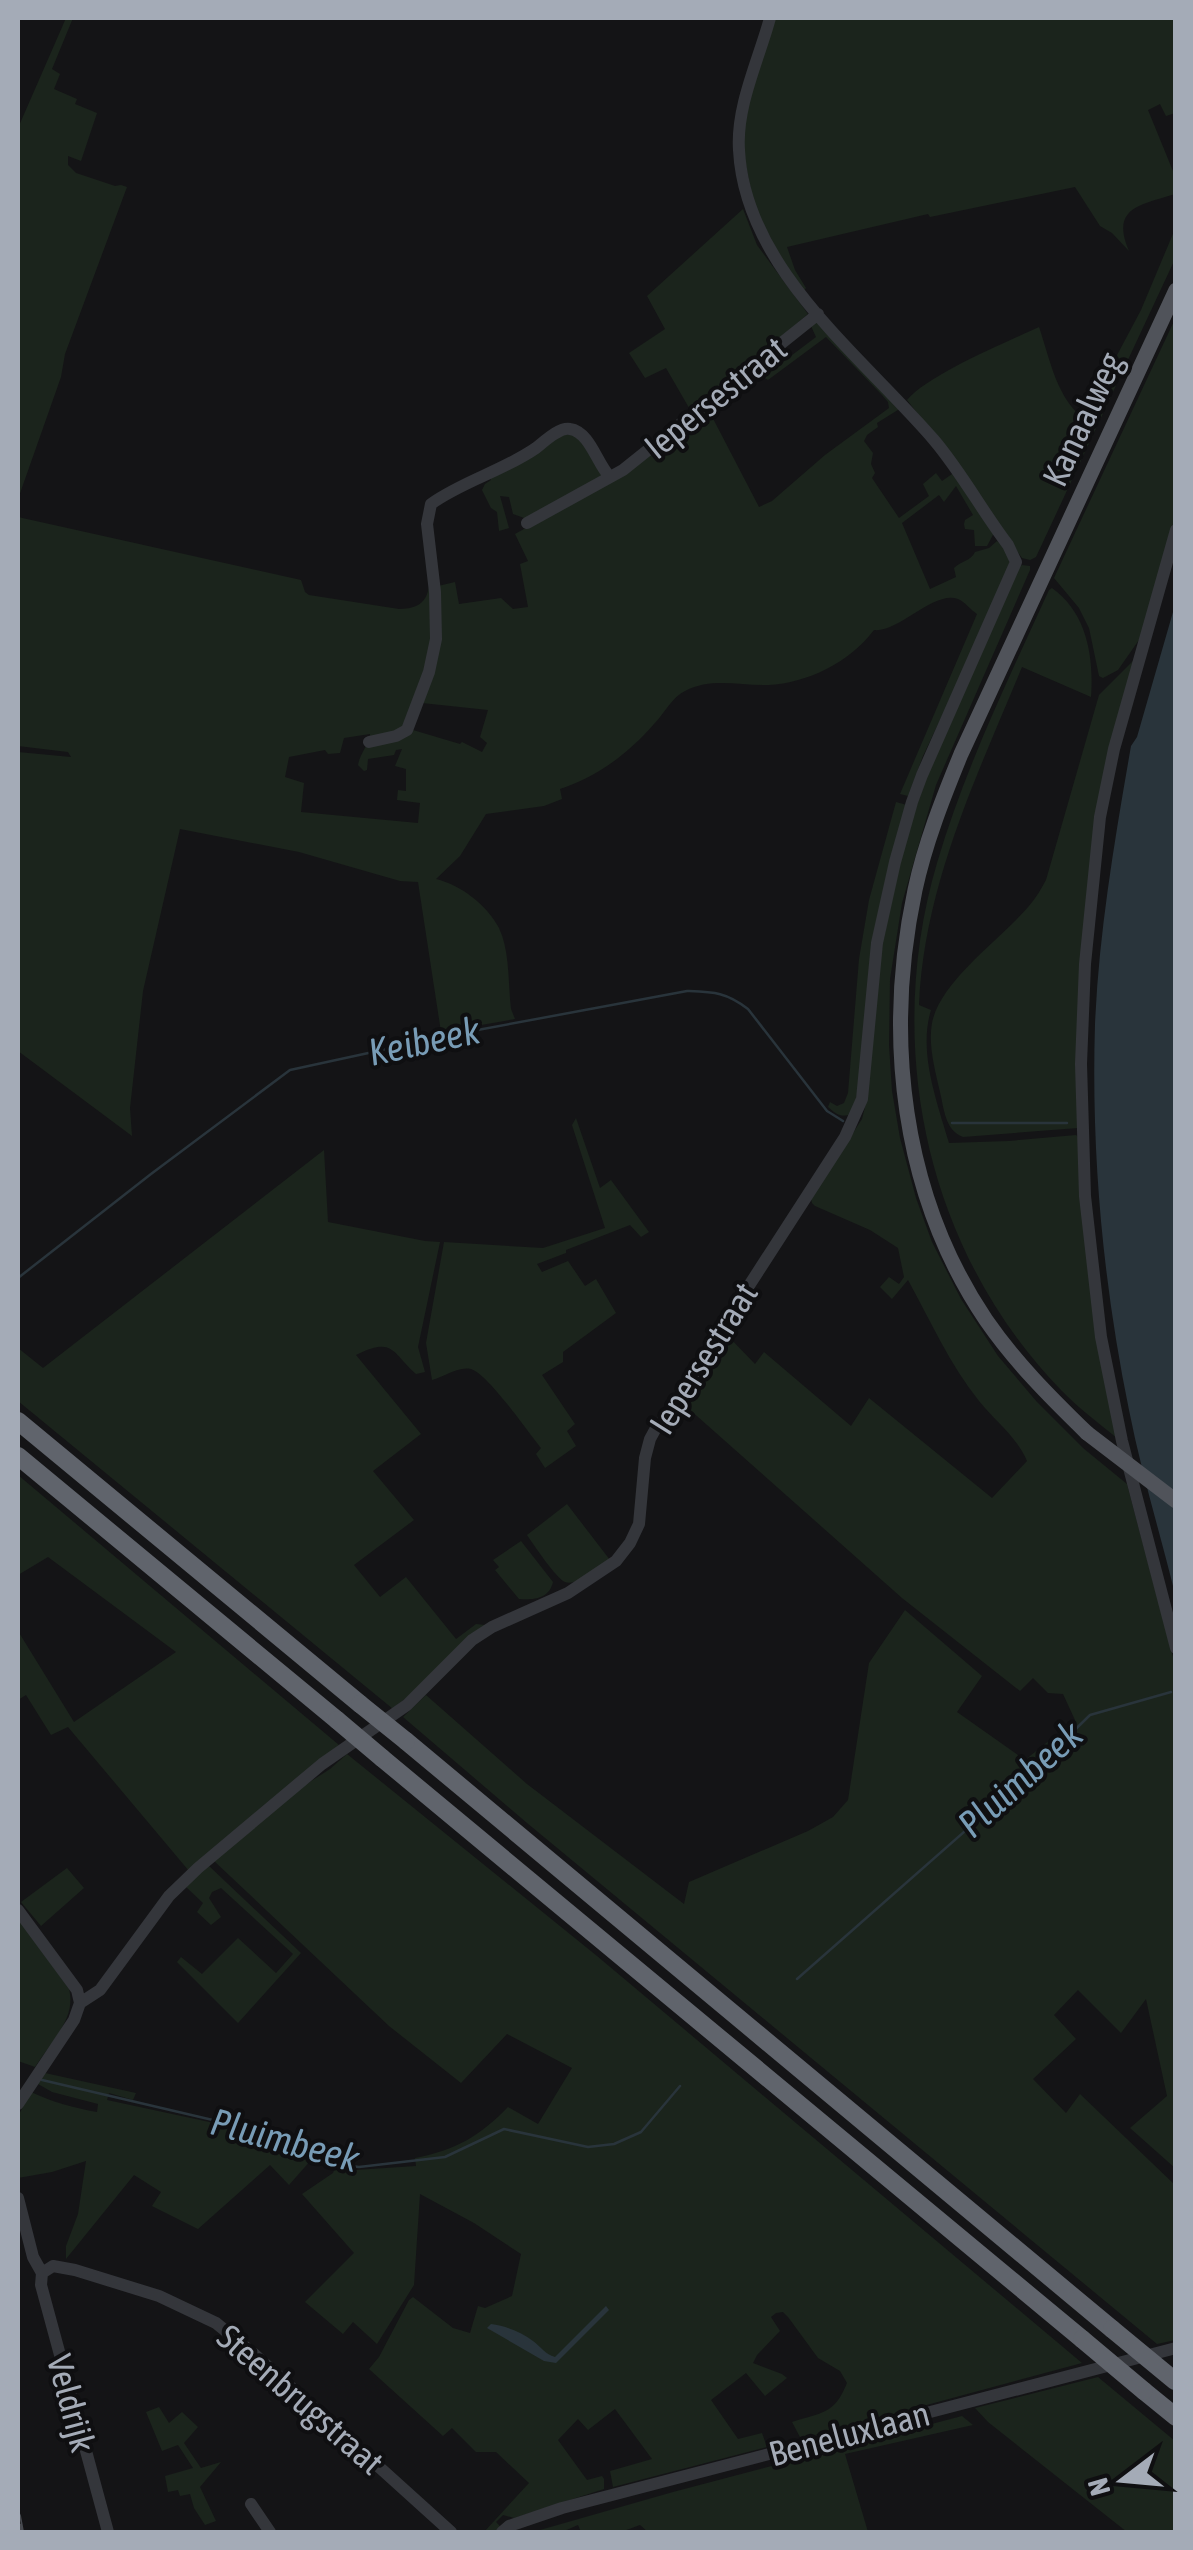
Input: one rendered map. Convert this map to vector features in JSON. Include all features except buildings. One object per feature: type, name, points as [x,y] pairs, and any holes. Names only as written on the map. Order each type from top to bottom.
[{"type":"highway","points":[[18,1421],[1176,2381]]},
{"type":"highway","points":[[18,1456],[1176,2417]]},
{"type":"main road","name":"Kanaalweg","points":[[1176,290],[976,717],[940,808],[916,887],[903,965],[900,1054],[906,1112],[920,1177],[956,1270],[986,1319],[1014,1358],[1087,1433],[1176,1501]]},
{"type":"street","points":[[770,18],[739,130],[740,157],[750,204],[763,236],[818,314]]},
{"type":"street","name":"Iepersestraat","points":[[80,2003],[100,1990],[169,1896],[234,1837],[322,1764],[407,1705],[472,1640],[589,1580],[630,1544],[642,1512],[650,1439],[676,1404],[858,1112],[865,1082],[876,944],[894,862],[922,775],[1016,562],[938,445],[818,314],[623,470],[527,523]]},
{"type":"street","name":"Iepersestraat","points":[[369,742],[407,730],[434,654],[435,592],[427,524],[430,504],[530,452],[567,428],[583,436],[610,477]]},
{"type":"street","points":[[1176,530],[1114,748],[1100,817],[1086,947],[1081,1064],[1085,1196],[1101,1337],[1122,1441],[1176,1648]]},
{"type":"street","points":[[18,1910],[68,1976],[80,2003],[74,2020],[18,2104]]},
{"type":"street","points":[[18,2198],[32,2257],[42,2273]]},
{"type":"street","name":"Steenbrugstraat","points":[[42,2273],[52,2266],[74,2270],[160,2296],[216,2323],[451,2532]]},
{"type":"street","name":"Veldrijk","points":[[42,2273],[44,2296],[108,2532]]},
{"type":"street","name":"Beneluxlaan","points":[[502,2532],[562,2508],[1176,2348]]},
{"type":"street","points":[[251,2504],[270,2532]]},
{"type":"shaded area","points":[[66,18],[73,18],[52,69],[60,74],[54,89],[97,113],[81,161],[68,156],[68,165],[76,173],[127,187],[65,354],[61,377],[18,499],[18,128]]},
{"type":"shaded area","points":[[774,18],[1175,18],[1175,113],[1166,116],[1160,104],[1148,110],[1175,176],[1175,194],[1140,205],[1126,217],[1123,225],[1129,251],[1100,226],[1075,187],[930,217],[928,214],[787,247],[806,288],[803,291],[781,261],[754,205],[741,141]]},
{"type":"shaded area","points":[[743,209],[757,245],[808,314],[692,413],[666,368],[645,378],[629,353],[665,329],[647,296]]},
{"type":"shaded area","points":[[1175,229],[1175,259],[1036,557],[1022,558],[907,400],[950,369],[1039,327],[1061,391],[1087,422],[1103,391],[1098,378],[1107,374],[1141,310]]},
{"type":"shaded area","points":[[1175,319],[1175,521],[1141,637],[1118,670],[1103,678],[1099,676],[1089,628],[1079,608],[1054,578]]},
{"type":"shaded area","points":[[820,322],[901,408],[877,423],[878,427],[864,441],[873,453],[872,478],[899,518],[929,496],[923,484],[936,473],[942,481],[955,472],[994,533],[987,546],[975,546],[974,530],[965,529],[964,524],[973,515],[956,486],[944,502],[939,495],[902,523],[930,589],[956,577],[954,568],[997,541],[1009,560],[1005,582],[908,796],[900,794],[977,614],[958,599],[938,600],[894,625],[874,630],[853,652],[813,675],[768,685],[716,683],[685,691],[623,754],[587,778],[560,789],[562,799],[544,806],[486,814],[460,856],[436,879],[472,897],[499,928],[515,1019],[441,1032],[418,882],[400,881],[299,852],[180,829],[143,991],[130,1108],[132,1136],[18,1051],[18,752],[71,757],[68,752],[18,746],[18,517],[301,580],[309,595],[399,609],[422,603],[430,567],[433,641],[405,734],[413,730],[462,742],[482,752],[487,743],[480,737],[488,710],[422,703],[436,645],[438,586],[455,582],[459,604],[501,598],[513,609],[528,607],[520,564],[528,561],[515,534],[623,474],[707,407],[759,507],[772,501],[825,455],[889,408],[882,395],[826,337],[768,380],[763,377],[816,337],[812,323]],"holes":[[[370,737],[358,765],[367,770],[368,759],[394,755],[402,749],[395,766],[406,769],[406,791],[398,790],[397,800],[420,803],[418,823],[301,812],[304,783],[285,777],[289,757],[325,750],[328,754],[340,753],[344,738]]]},
{"type":"shaded area","points":[[561,434],[579,436],[604,477],[527,519],[513,514],[509,497],[500,496],[509,528],[499,531],[497,512],[482,490],[491,480],[489,475]]},
{"type":"shaded area","points":[[1022,565],[1030,566],[1030,570],[936,785],[902,903],[890,979],[892,1091],[916,1198],[932,1242],[961,1299],[998,1356],[1037,1402],[1083,1448],[1127,1484],[1175,1664],[1175,2168],[1130,2128],[1167,2096],[1146,1999],[1121,2033],[1078,1990],[1054,2015],[1076,2039],[1033,2079],[1066,2113],[1080,2094],[1175,2185],[1175,2340],[1157,2344],[403,1717],[426,1695],[527,1784],[684,1904],[689,1882],[808,1831],[833,1817],[848,1800],[869,1663],[905,1610],[982,1676],[957,1712],[1025,1760],[1075,1720],[1063,1694],[1048,1693],[1033,1678],[1020,1691],[902,1598],[680,1401],[725,1333],[755,1364],[764,1352],[851,1426],[869,1398],[992,1498],[1027,1461],[1018,1444],[959,1373],[908,1280],[892,1299],[880,1287],[889,1277],[899,1284],[904,1277],[898,1248],[870,1230],[815,1206],[811,1198],[862,1119],[876,982],[899,856],[932,762]]},
{"type":"shaded area","points":[[1052,588],[1081,623],[1089,652],[1091,697],[1022,667],[971,790],[942,874],[923,960],[919,1005],[931,1010],[928,1060],[949,1143],[1076,1135],[1079,1138],[1118,1439],[1061,1390],[1015,1335],[977,1275],[948,1210],[928,1143],[917,1074],[915,1003],[921,932],[937,863],[988,725]]},
{"type":"shaded area","points":[[1175,605],[1175,1594],[1134,1433],[1112,1314],[1097,1169],[1094,1072],[1100,954],[1131,746],[1137,737]]},
{"type":"shaded area","points":[[1136,658],[1098,817],[1078,1128],[963,1137],[946,1118],[934,1066],[931,1031],[937,1007],[959,976],[1032,903],[1046,880],[1099,695]]},
{"type":"shaded area","points":[[896,802],[907,805],[855,1106],[851,1114],[841,1115],[828,1107],[830,1102],[837,1106],[844,1103],[848,1093],[859,959],[869,900]]},
{"type":"shaded area","points":[[576,1118],[600,1188],[611,1180],[649,1232],[641,1237],[630,1225],[537,1264],[542,1272],[568,1261],[585,1286],[596,1279],[616,1313],[563,1352],[563,1362],[542,1375],[575,1424],[567,1431],[576,1446],[545,1468],[536,1454],[541,1448],[478,1373],[461,1369],[432,1380],[426,1343],[444,1242],[543,1248],[605,1228],[572,1125]]},
{"type":"shaded area","points":[[324,1150],[328,1222],[440,1242],[418,1347],[425,1372],[416,1374],[385,1347],[356,1355],[421,1434],[373,1471],[414,1520],[354,1565],[380,1597],[406,1577],[456,1639],[476,1624],[485,1625],[393,1709],[18,1401],[18,1348],[43,1368]]},
{"type":"shaded area","points":[[18,1475],[339,1745],[189,1871],[68,1727],[51,1735],[26,1695],[18,1700],[18,1631],[74,1722],[176,1652],[48,1557],[18,1575]]},
{"type":"shaded area","points":[[567,1504],[610,1560],[570,1583],[556,1574],[527,1535]]},
{"type":"shaded area","points":[[521,1541],[553,1582],[540,1597],[519,1599],[495,1570],[499,1567],[493,1560]]},
{"type":"shaded area","points":[[347,1754],[597,1956],[1082,2363],[801,2439],[792,2422],[832,2407],[847,2383],[840,2371],[818,2358],[783,2312],[776,2313],[771,2317],[780,2331],[753,2363],[787,2378],[765,2396],[746,2373],[711,2400],[738,2439],[762,2433],[767,2447],[613,2487],[610,2471],[652,2459],[615,2409],[588,2430],[578,2419],[558,2440],[587,2480],[602,2476],[604,2489],[514,2518],[503,2515],[496,2522],[502,2528],[498,2532],[484,2532],[529,2483],[496,2452],[476,2452],[452,2428],[443,2436],[369,2369],[413,2297],[453,2328],[470,2333],[478,2306],[485,2308],[512,2296],[521,2254],[420,2194],[414,2285],[377,2344],[353,2322],[343,2334],[305,2302],[354,2253],[302,2194],[335,2168],[416,2166],[415,2158],[466,2140],[508,2107],[538,2124],[572,2068],[507,2034],[461,2083],[389,2026],[213,1860],[291,1794]]},
{"type":"shaded area","points":[[208,1865],[301,1953],[238,2023],[177,1962],[181,1957],[202,1974],[238,1938],[276,1973],[293,1954],[221,1888],[209,1898],[221,1917],[211,1925],[197,1912],[203,1903],[186,1887]]},
{"type":"shaded area","points":[[67,1868],[84,1888],[41,1926],[21,1902]]},
{"type":"shaded area","points":[[18,1918],[69,1989],[66,2020],[35,2067],[18,2061]]},
{"type":"shaded area","points":[[45,2073],[136,2093],[133,2100],[109,2093],[107,2100],[214,2123],[312,2159],[289,2185],[270,2165],[198,2229],[152,2206],[161,2192],[134,2175],[66,2259],[86,2161],[18,2178],[18,2116],[31,2092],[97,2112],[98,2104],[52,2092],[38,2084]]},
{"type":"shaded area","points":[[606,2306],[609,2310],[556,2363],[544,2361],[487,2328],[491,2324],[513,2330],[555,2357]]},
{"type":"shaded area","points":[[1098,2377],[1175,2441],[1175,2532],[1127,2532],[975,2408]]},
{"type":"shaded area","points":[[159,2407],[169,2423],[182,2412],[198,2427],[184,2443],[201,2468],[221,2462],[200,2487],[216,2521],[205,2525],[190,2494],[168,2492],[165,2476],[193,2468],[178,2445],[162,2451],[146,2412]]},
{"type":"shaded area","points":[[962,2416],[973,2425],[845,2454],[868,2532],[648,2532],[640,2525],[621,2532],[581,2532],[578,2525],[562,2532],[533,2532],[673,2492]]},
{"type":"waterway","name":"Keibeek","points":[[18,1278],[290,1070],[456,1034],[687,991],[719,994],[748,1009],[827,1111],[843,1121]]},
{"type":"waterway","name":"Keibeek","points":[[952,1123],[1067,1123]]},
{"type":"waterway","name":"Pluimbeek","points":[[797,1979],[1031,1773],[1090,1715],[1171,1692]]},
{"type":"waterway","name":"Pluimbeek","points":[[42,2080],[217,2121],[333,2164],[359,2167],[445,2157],[504,2129],[588,2147],[614,2144],[641,2132],[680,2086]]},
{"type":"railway","points":[[18,2516],[21,2532]]}]
